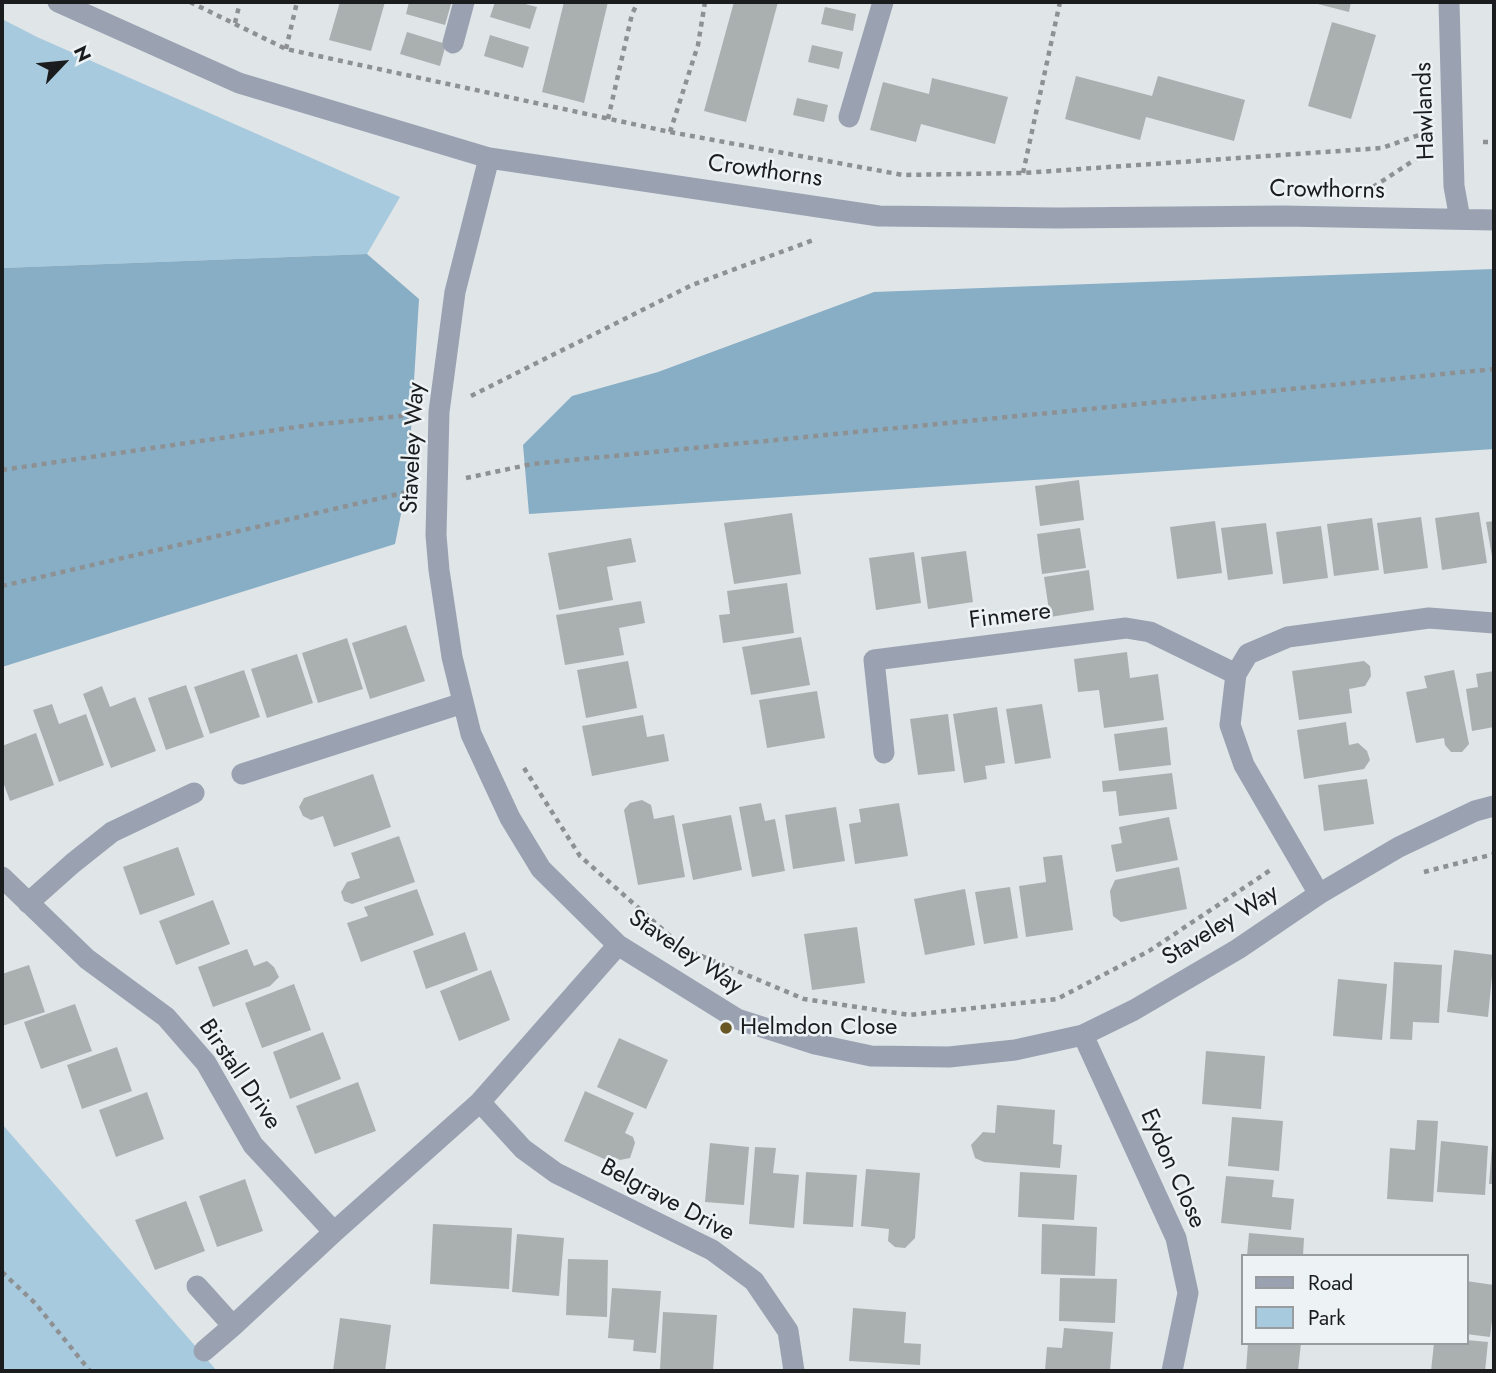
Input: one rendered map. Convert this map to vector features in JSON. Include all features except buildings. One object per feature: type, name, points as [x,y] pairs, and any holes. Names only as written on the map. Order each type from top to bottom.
[{"type":"street","name":"Crowthorns","points":[[58,2],[239,83],[489,158],[879,216],[1270,216],[1494,220]]},
{"type":"street","points":[[453,43],[464,2]]},
{"type":"street","points":[[849,117],[883,2]]},
{"type":"street","name":"Hawlands","points":[[1449,2],[1454,186],[1460,219]]},
{"type":"street","name":"Staveley Way","points":[[489,158],[455,292],[439,412],[436,535],[452,657],[471,734],[510,817],[541,869],[618,945],[737,1019],[815,1044],[871,1056],[949,1057],[1015,1051],[1083,1035],[1134,1010],[1398,847],[1475,811],[1494,806]]},
{"type":"street","points":[[1320,894],[1244,765],[1230,724],[1236,674],[1248,654],[1288,637],[1429,618],[1494,623]]},
{"type":"street","name":"Finmere","points":[[884,753],[874,660],[1126,628],[1150,632],[1236,674]]},
{"type":"street","points":[[242,774],[463,703]]},
{"type":"street","points":[[28,903],[112,832],[194,793]]},
{"type":"street","name":"Birstall Drive","points":[[2,877],[87,959],[166,1017],[205,1063],[253,1144],[334,1232]]},
{"type":"street","points":[[204,1351],[480,1102],[618,945]]},
{"type":"street","name":"Eydon Close","points":[[1083,1035],[1176,1238],[1188,1293],[1172,1371]]},
{"type":"street","name":"Belgrave Drive","points":[[480,1102],[523,1149],[556,1173],[712,1250],[754,1281],[788,1331],[794,1371]]},
{"type":"street","points":[[197,1286],[233,1326]]},
{"type":"path","points":[[234,23],[240,2]]},
{"type":"path","points":[[286,49],[297,2]]},
{"type":"path","points":[[608,119],[632,14],[638,2]]},
{"type":"path","points":[[670,132],[698,45],[705,2]]},
{"type":"path","points":[[1023,173],[1060,2]]},
{"type":"path","points":[[1366,218],[1372,188],[1422,155],[1427,146]]},
{"type":"path","points":[[463,466],[463,479],[532,464],[1494,369]]},
{"type":"path","points":[[2,586],[437,485]]},
{"type":"path","points":[[521,764],[580,856],[685,949],[804,999],[910,1015],[1057,999],[1149,951],[1296,853]]},
{"type":"path","points":[[2,1272],[35,1303],[90,1371]]},
{"type":"green space","points":[[2,19],[37,37],[400,197],[367,254],[2,268]]},
{"type":"green space","points":[[2,1124],[217,1371],[2,1371]]},
{"type":"shaded area","points":[[367,254],[419,299],[408,479],[395,544],[2,667],[2,268]]},
{"type":"shaded area","points":[[1494,269],[1494,449],[529,514],[523,445],[572,396],[658,372],[874,292]]},
{"type":"place","name":"Helmdon Close","points":[[726,1028]]}]
